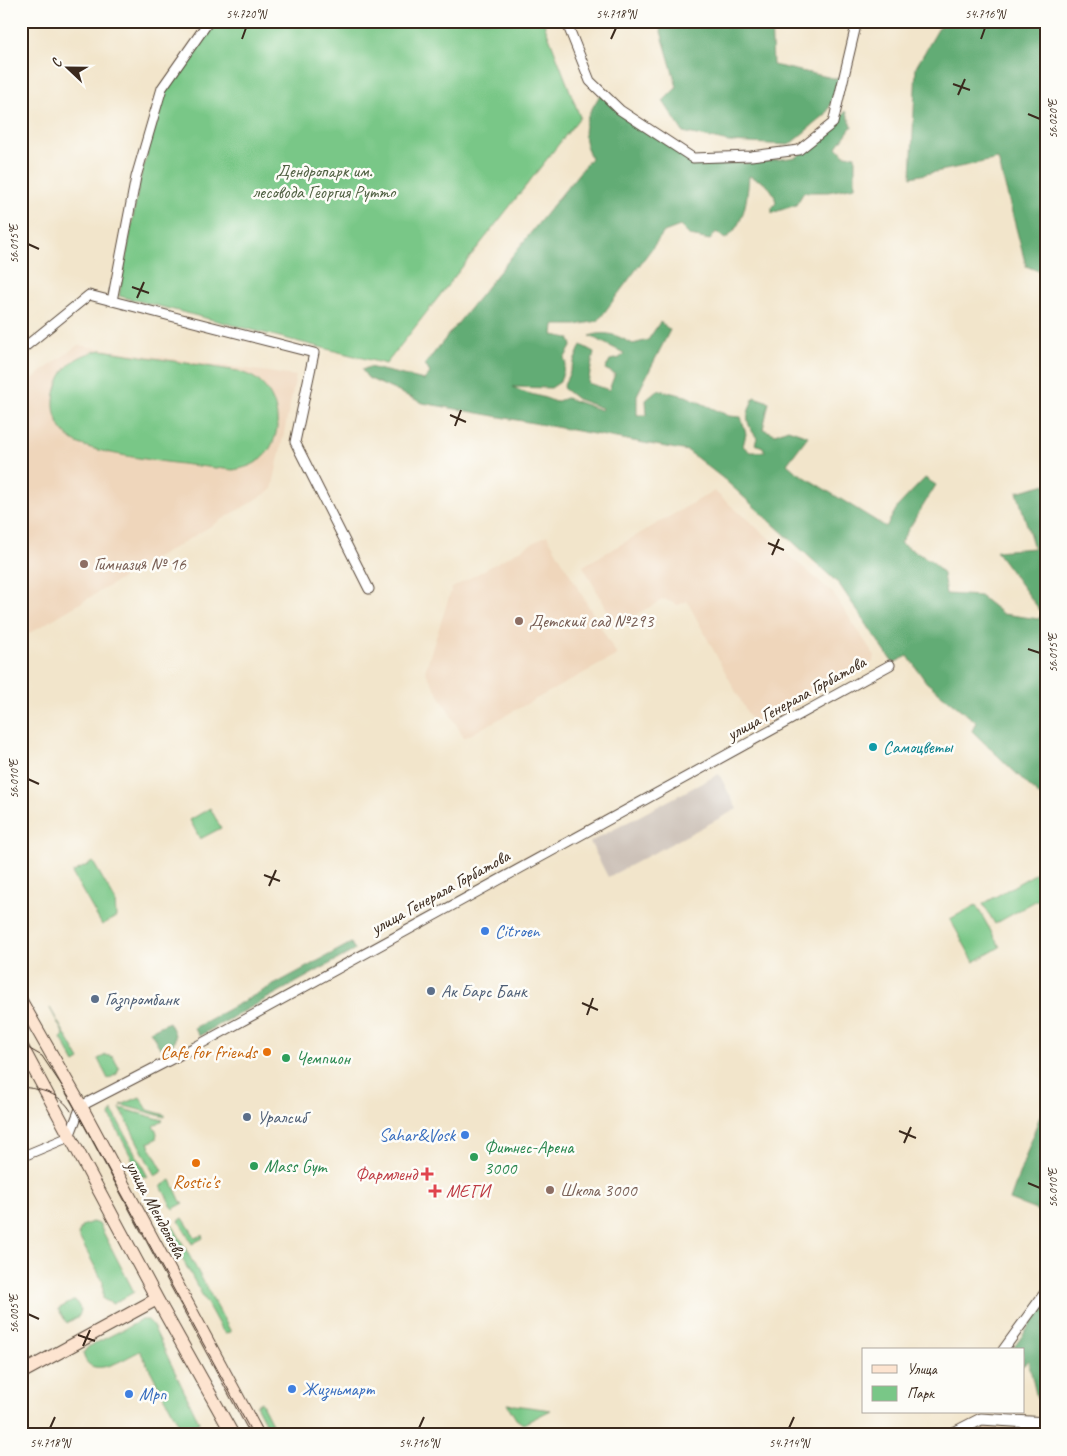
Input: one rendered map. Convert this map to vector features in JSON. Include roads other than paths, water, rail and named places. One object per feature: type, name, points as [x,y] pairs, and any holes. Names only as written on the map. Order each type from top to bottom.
[{"type":"main road","name":"улица Менделеева","points":[[21,1000],[81,1106],[258,1435]]},
{"type":"main road","points":[[21,1045],[157,1299],[233,1435]]},
{"type":"main road","points":[[21,1373],[157,1299]]},
{"type":"street","points":[[112,301],[136,177],[162,88],[209,21]]},
{"type":"street","points":[[566,21],[590,80],[620,110],[693,158],[751,156],[799,150],[833,123],[857,21]]},
{"type":"street","points":[[21,350],[89,295],[314,353],[295,442],[369,589]]},
{"type":"street","name":"улица Генерала Горбатова","points":[[81,1106],[195,1047],[890,665]]},
{"type":"street","points":[[21,1156],[69,1137],[81,1106]]},
{"type":"street","points":[[1003,1348],[1046,1291]]},
{"type":"street","points":[[950,1435],[979,1416],[1046,1423]]},
{"type":"tram line","points":[[21,1044],[42,1056],[68,1095],[253,1435]]},
{"type":"tram line","points":[[21,1087],[36,1089],[56,1096],[71,1111]]},
{"type":"place","name":"Гимназия № 16","points":[[84,564]]},
{"type":"place","name":"Детский сад №293","points":[[519,621]]},
{"type":"place","name":"Самоцветы","points":[[873,747]]},
{"type":"place","name":"Citroen","points":[[485,931]]},
{"type":"place","name":"Ак Барс Банк","points":[[431,991]]},
{"type":"place","name":"Газпромбанк","points":[[95,999]]},
{"type":"place","name":"Cafe for friends","points":[[267,1052]]},
{"type":"place","name":"Чемпион","points":[[286,1058]]},
{"type":"place","name":"Уралсиб","points":[[247,1117]]},
{"type":"place","name":"Sahar&Vosk","points":[[465,1135]]},
{"type":"place","name":"Фитнес-Арена 3000","points":[[474,1157]]},
{"type":"place","name":"Rostic's","points":[[196,1163]]},
{"type":"place","name":"Mass Gym","points":[[254,1166]]},
{"type":"place","name":"Фармленд","points":[[427,1174]]},
{"type":"place","name":"Школа 3000","points":[[550,1190]]},
{"type":"place","name":"МЕГИ","points":[[435,1191]]},
{"type":"place","name":"Жизньмарт","points":[[292,1389]]},
{"type":"place","name":"Мрп","points":[[129,1394]]},
{"type":"park label","name":"Дендропарк им. лесовода Георгия Рутто","points":[[324,181]]}]
